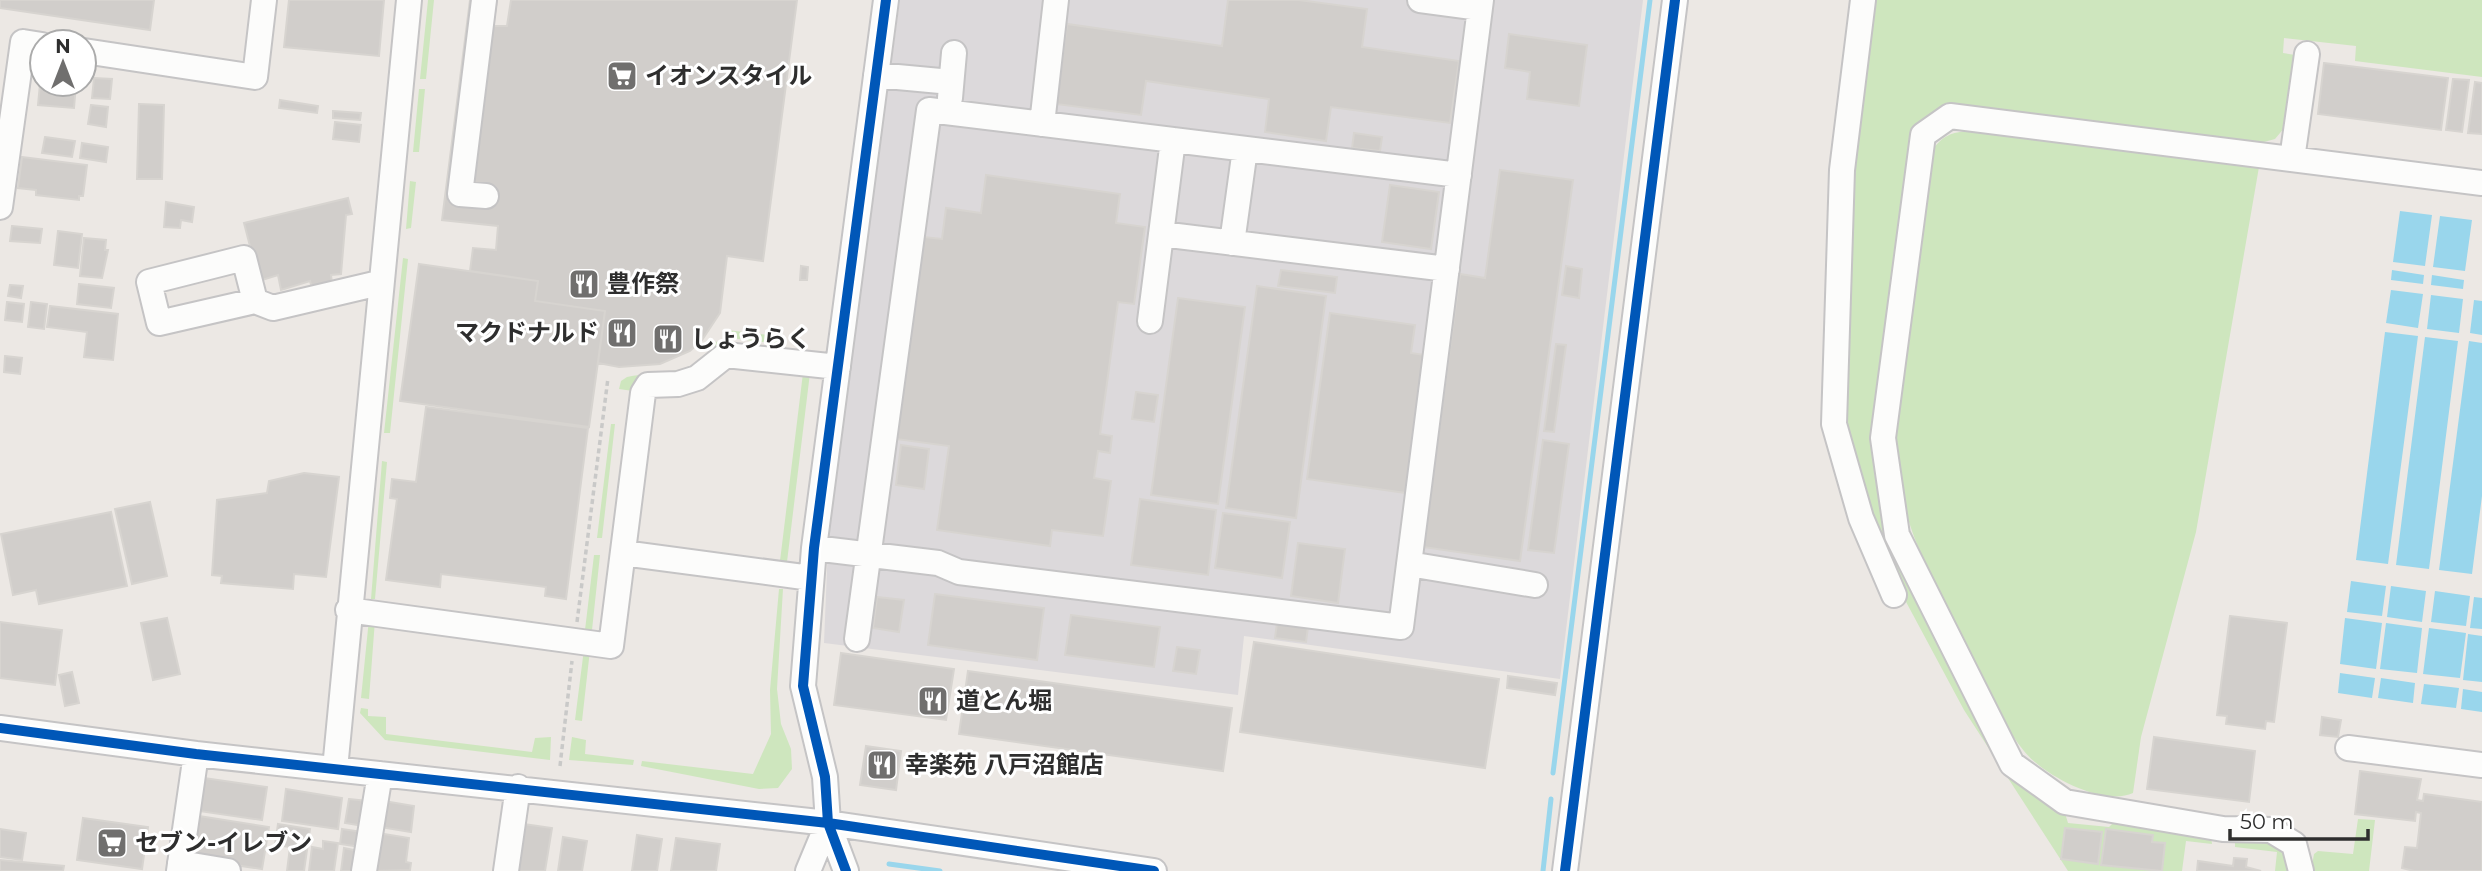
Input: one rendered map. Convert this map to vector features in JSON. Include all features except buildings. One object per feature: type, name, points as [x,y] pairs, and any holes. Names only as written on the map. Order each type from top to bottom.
[{"type":"street","points":[[98,53],[256,77],[264,0]]},
{"type":"street","points":[[335,769],[379,283],[409,0]]},
{"type":"street","points":[[484,0],[460,194],[486,196]]},
{"type":"street","points":[[846,871],[828,822],[825,777],[803,686],[814,548],[886,0]]},
{"type":"street","points":[[1042,124],[1056,0]]},
{"type":"street","points":[[814,548],[938,564],[959,572],[1401,627],[1480,4],[1420,0]]},
{"type":"street","points":[[1565,871],[1675,0]]},
{"type":"street","points":[[1863,0],[1842,170],[1834,424],[1861,518],[1894,595]]},
{"type":"street","points":[[0,207],[6,126],[23,42],[28,43]]},
{"type":"street","points":[[949,113],[954,53]]},
{"type":"street","points":[[2292,159],[2307,54]]},
{"type":"street","points":[[876,75],[951,82]]},
{"type":"street","points":[[857,639],[929,110],[1459,175]]},
{"type":"street","points":[[2301,871],[2294,844],[2271,830],[2224,829],[2065,802],[2012,764],[1897,534],[1883,438],[1923,135],[1950,116],[2482,183]]},
{"type":"street","points":[[1150,321],[1173,140]]},
{"type":"street","points":[[1232,243],[1245,149]]},
{"type":"street","points":[[1161,234],[1447,269]]},
{"type":"street","points":[[255,301],[273,308],[379,283]]},
{"type":"street","points":[[348,610],[611,646],[643,393],[648,385],[678,384],[697,378],[726,355],[838,367]]},
{"type":"street","points":[[624,553],[811,579]]},
{"type":"street","points":[[1409,564],[1535,585]]},
{"type":"street","points":[[0,728],[196,754],[828,822],[1154,871]]},
{"type":"street","points":[[2348,748],[2482,765]]},
{"type":"street","points":[[196,754],[179,867],[228,871]]},
{"type":"street","points":[[364,871],[380,774]]},
{"type":"street","points":[[506,871],[518,787]]},
{"type":"street","points":[[808,871],[828,822]]},
{"type":"path","points":[[560,766],[608,378]]},
{"type":"shaded area","points":[[900,0],[1643,0],[1560,679],[1244,636],[1238,695],[824,643],[829,521]]},
{"type":"green space","points":[[428,0],[434,0],[426,79],[420,79]]},
{"type":"green space","points":[[1872,0],[2482,0],[2482,77],[2355,61],[2356,46],[2284,38],[2283,53],[2295,55],[2285,127],[2275,139],[2260,143],[1933,115],[1874,422],[1874,472],[1887,538],[1984,734],[2064,810],[2068,823],[2109,827],[2116,820],[2211,837],[2212,844],[2186,841],[2182,871],[2068,871],[1964,710],[1890,572],[1845,424],[1844,241]]},
{"type":"green space","points":[[419,89],[425,89],[419,152],[413,152]]},
{"type":"green space","points":[[1969,131],[2259,167],[2196,532],[2141,737],[2133,793],[2106,796],[2074,786],[2045,770],[2024,751],[1981,679],[1918,547],[1901,492],[1896,429],[1932,150],[1948,136]]},
{"type":"green space","points":[[410,181],[416,182],[411,228],[406,229]]},
{"type":"green space","points":[[403,258],[408,259],[390,433],[384,433]]},
{"type":"green space","points":[[727,330],[785,337],[784,345],[731,338],[724,336]]},
{"type":"green space","points":[[717,341],[718,347],[699,367],[633,391],[619,389],[621,381],[627,377],[690,366],[709,353]]},
{"type":"green space","points":[[803,373],[810,373],[787,562],[780,561]]},
{"type":"green space","points":[[611,424],[615,424],[602,538],[597,538]]},
{"type":"green space","points":[[382,461],[387,462],[375,599],[371,599]]},
{"type":"green space","points":[[594,555],[600,555],[592,630],[585,630]]},
{"type":"green space","points":[[779,589],[783,589],[777,689],[781,724],[791,749],[792,769],[778,788],[759,789],[641,766],[642,761],[753,774],[771,734],[770,690]]},
{"type":"green space","points":[[369,619],[375,620],[369,699],[361,698]]},
{"type":"green space","points":[[584,649],[590,650],[582,721],[575,720]]},
{"type":"green space","points":[[361,708],[368,709],[368,716],[386,717],[386,734],[532,752],[535,738],[551,737],[550,760],[385,740],[360,713]]},
{"type":"green space","points":[[572,737],[586,740],[585,754],[634,760],[633,765],[569,760]]},
{"type":"green space","points":[[2358,819],[2375,820],[2369,871],[2311,871],[2314,854],[2318,851],[2353,854]]},
{"type":"green space","points":[[2244,835],[2274,845],[2283,855],[2290,871],[2275,871],[2277,852],[2235,847],[2235,842]]},
{"type":"water","points":[[2400,211],[2432,215],[2425,266],[2393,262]]},
{"type":"water","points":[[2440,216],[2472,220],[2465,271],[2433,267]]},
{"type":"water","points":[[2392,270],[2424,275],[2423,284],[2391,280]]},
{"type":"water","points":[[2432,275],[2464,280],[2463,289],[2431,285]]},
{"type":"water","points":[[2391,290],[2423,294],[2418,328],[2386,323]]},
{"type":"water","points":[[2431,295],[2463,299],[2459,333],[2427,329]]},
{"type":"water","points":[[2474,300],[2482,301],[2482,335],[2470,333]]},
{"type":"water","points":[[2385,332],[2418,336],[2388,564],[2356,560]]},
{"type":"water","points":[[2425,337],[2458,341],[2429,569],[2396,565]]},
{"type":"water","points":[[2469,341],[2482,343],[2482,496],[2472,574],[2439,570]]},
{"type":"water","points":[[2351,581],[2386,586],[2382,616],[2347,612]]},
{"type":"water","points":[[2391,586],[2426,591],[2422,622],[2387,617]]},
{"type":"water","points":[[2435,591],[2470,596],[2466,626],[2431,622]]},
{"type":"water","points":[[2474,597],[2482,598],[2482,629],[2470,628]]},
{"type":"water","points":[[2345,618],[2382,623],[2376,669],[2340,664]]},
{"type":"water","points":[[2386,623],[2422,628],[2417,673],[2380,669]]},
{"type":"water","points":[[2429,628],[2466,633],[2460,678],[2423,674]]},
{"type":"water","points":[[2468,634],[2482,636],[2482,682],[2463,680]]},
{"type":"water","points":[[2340,673],[2375,678],[2372,698],[2338,693]]},
{"type":"water","points":[[2381,678],[2415,683],[2413,703],[2378,698]]},
{"type":"water","points":[[2424,684],[2459,688],[2456,708],[2421,704]]},
{"type":"water","points":[[2463,689],[2482,692],[2482,712],[2461,709]]},
{"type":"waterway","points":[[1553,773],[1650,0]]},
{"type":"waterway","points":[[1543,871],[1551,799]]},
{"type":"waterway","points":[[889,864],[940,871]]},
{"type":"cycle path","points":[[846,871],[828,823],[825,777],[803,686],[814,548],[886,0]]},
{"type":"cycle path","points":[[1565,871],[1675,0]]},
{"type":"cycle path","points":[[0,728],[196,754],[828,823],[1154,871]]},
{"type":"place","name":"イオンスタイル","points":[[622,76]]},
{"type":"place","name":"豊作祭","points":[[584,284]]},
{"type":"place","name":"マクドナルド","points":[[622,333]]},
{"type":"place","name":"しょうらく","points":[[668,339]]},
{"type":"place","name":"道とん堀","points":[[933,701]]},
{"type":"place","name":"幸楽苑 八戸沼館店","points":[[882,765]]},
{"type":"place","name":"セブン-イレブン","points":[[112,843]]}]
